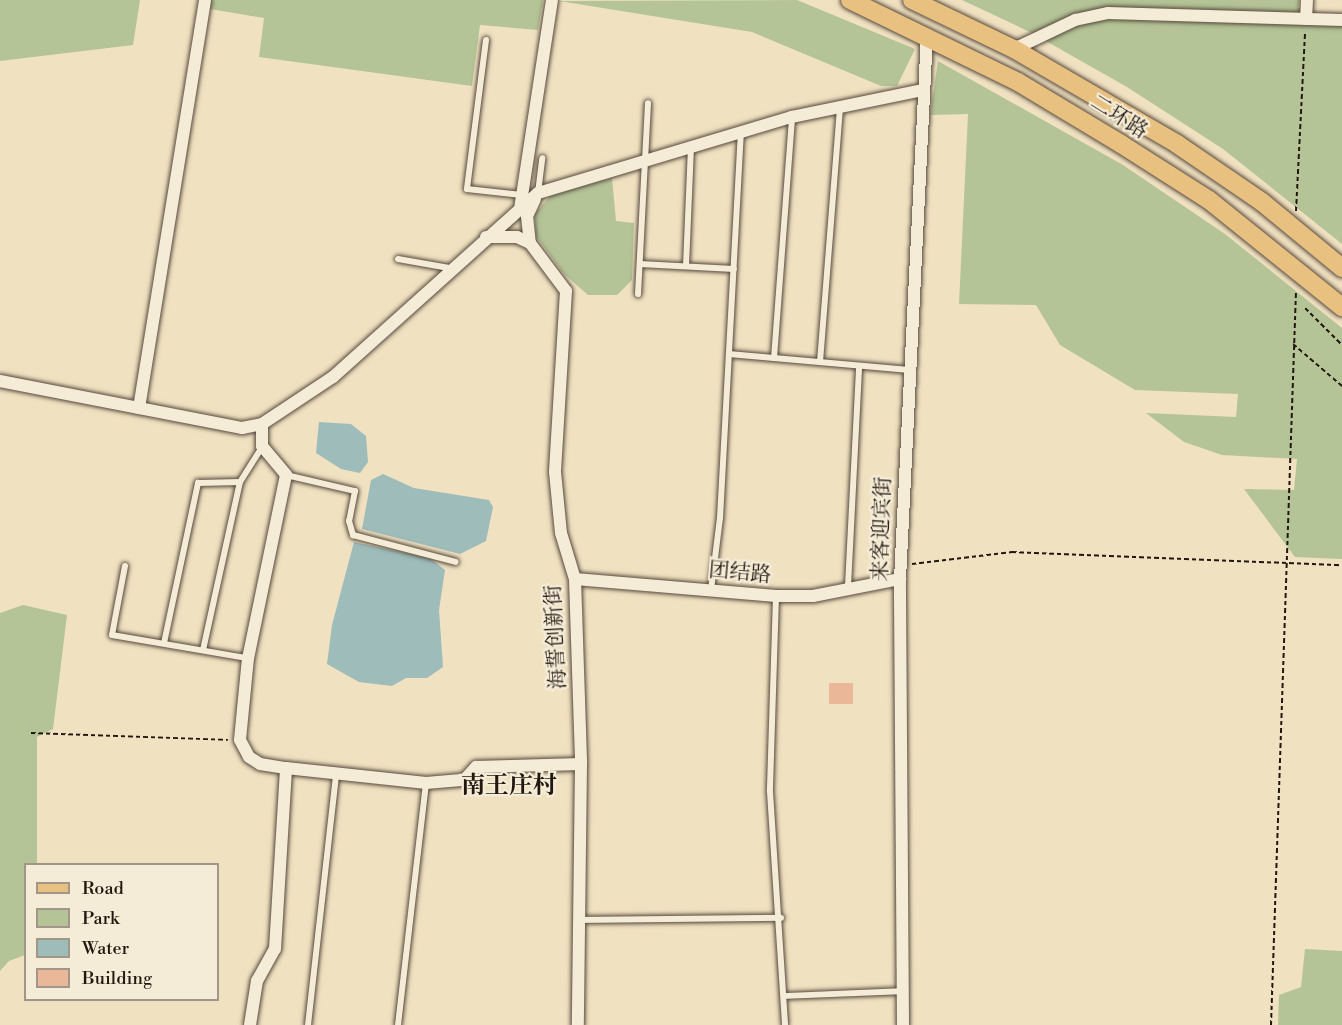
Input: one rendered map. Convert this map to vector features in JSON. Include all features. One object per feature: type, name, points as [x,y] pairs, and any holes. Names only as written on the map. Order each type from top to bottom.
[{"type":"main road","name":"二环路","points":[[850,0],[927,35],[1018,82],[1121,144],[1209,200],[1297,268],[1342,308]]},
{"type":"main road","name":"二环路","points":[[912,0],[1014,49],[1178,144],[1295,229],[1342,268]]},
{"type":"street","points":[[139,408],[205,0]]},
{"type":"street","points":[[520,209],[552,0]]},
{"type":"street","points":[[1306,19],[1307,0]]},
{"type":"street","points":[[1014,49],[1075,20],[1108,13],[1342,20]]},
{"type":"street","name":"来客迎宾街","points":[[903,1025],[900,566],[922,90],[927,35]]},
{"type":"street","points":[[0,381],[242,428],[262,424],[333,377],[449,268],[538,193],[792,117],[840,105],[922,90]]},
{"type":"street","points":[[530,243],[526,216],[538,193]]},
{"type":"street","points":[[485,237],[517,237],[530,243]]},
{"type":"street","name":"海誓创新街","points":[[530,243],[567,291],[556,503],[575,579],[581,764],[578,1025]]},
{"type":"street","points":[[262,424],[262,446],[286,475],[248,658],[240,740],[249,757],[260,764],[286,768],[426,783],[464,780],[476,767],[581,764]]},
{"type":"street","name":"团结路","points":[[575,579],[776,596],[813,596],[848,586],[900,579]]},
{"type":"street","points":[[250,1025],[257,981],[275,949],[286,768]]},
{"type":"lane","points":[[486,40],[467,189],[522,195]]},
{"type":"lane","points":[[638,294],[648,103]]},
{"type":"lane","points":[[819,362],[840,105]]},
{"type":"lane","points":[[774,358],[792,117]]},
{"type":"lane","points":[[711,590],[729,354],[741,133]]},
{"type":"lane","points":[[686,266],[691,147]]},
{"type":"lane","points":[[538,193],[542,158]]},
{"type":"lane","points":[[398,259],[449,268]]},
{"type":"lane","points":[[640,264],[734,269]]},
{"type":"lane","points":[[729,354],[909,370]]},
{"type":"lane","points":[[848,586],[859,366]]},
{"type":"lane","points":[[202,650],[240,483],[262,446]]},
{"type":"lane","points":[[286,475],[355,490],[349,521],[353,535],[456,562]]},
{"type":"lane","points":[[164,643],[198,483],[240,483]]},
{"type":"lane","points":[[125,566],[112,635],[248,658]]},
{"type":"lane","points":[[776,596],[770,792],[781,918],[785,1025]]},
{"type":"lane","points":[[308,1025],[336,774]]},
{"type":"lane","points":[[398,1025],[426,783]]},
{"type":"lane","points":[[578,920],[781,918]]},
{"type":"lane","points":[[784,996],[904,991]]},
{"type":"path","points":[[1295,229],[1306,19]]},
{"type":"path","points":[[1271,1025],[1289,564],[1293,344],[1297,268]]},
{"type":"path","points":[[1305,308],[1342,345]]},
{"type":"path","points":[[1293,344],[1342,386]]},
{"type":"path","points":[[900,566],[1012,552],[1342,565]]},
{"type":"path","points":[[31,734],[240,740]]},
{"type":"green space","points":[[0,0],[140,0],[133,45],[0,61]]},
{"type":"green space","points":[[211,0],[543,0],[538,30],[480,25],[472,86],[259,57],[264,18],[210,9]]},
{"type":"green space","points":[[797,0],[915,49],[897,86],[881,86],[752,32],[559,1]]},
{"type":"green space","points":[[962,0],[1299,0],[1298,8],[1342,20],[1342,244],[1223,149],[1127,87],[1030,32]]},
{"type":"green space","points":[[938,61],[1123,165],[1225,234],[1342,328],[1342,559],[1295,557],[1244,489],[1294,490],[1297,459],[1222,455],[1184,442],[1146,413],[1236,417],[1238,394],[1135,390],[1060,345],[1036,305],[959,304],[968,114],[930,115]]},
{"type":"green space","points":[[612,178],[616,221],[634,223],[632,280],[617,295],[588,295],[564,274],[536,236],[535,214],[551,195]]},
{"type":"green space","points":[[23,605],[67,615],[53,729],[37,737],[37,863],[24,863],[24,955],[9,961],[0,971],[0,613]]},
{"type":"green space","points":[[1305,949],[1342,951],[1342,1025],[1278,1025],[1279,995],[1301,987]]},
{"type":"water","points":[[319,422],[351,424],[366,436],[368,462],[360,473],[341,469],[316,453]]},
{"type":"water","points":[[383,474],[414,488],[489,500],[493,507],[486,541],[460,554],[362,529],[371,480]]},
{"type":"water","points":[[354,542],[430,558],[445,570],[439,610],[443,667],[427,678],[406,678],[392,686],[359,682],[327,664],[332,625]]},
{"type":"building","points":[[829,683],[853,683],[853,704],[829,704]]},
{"type":"district","name":"南王庄村","points":[[509,787]]}]
